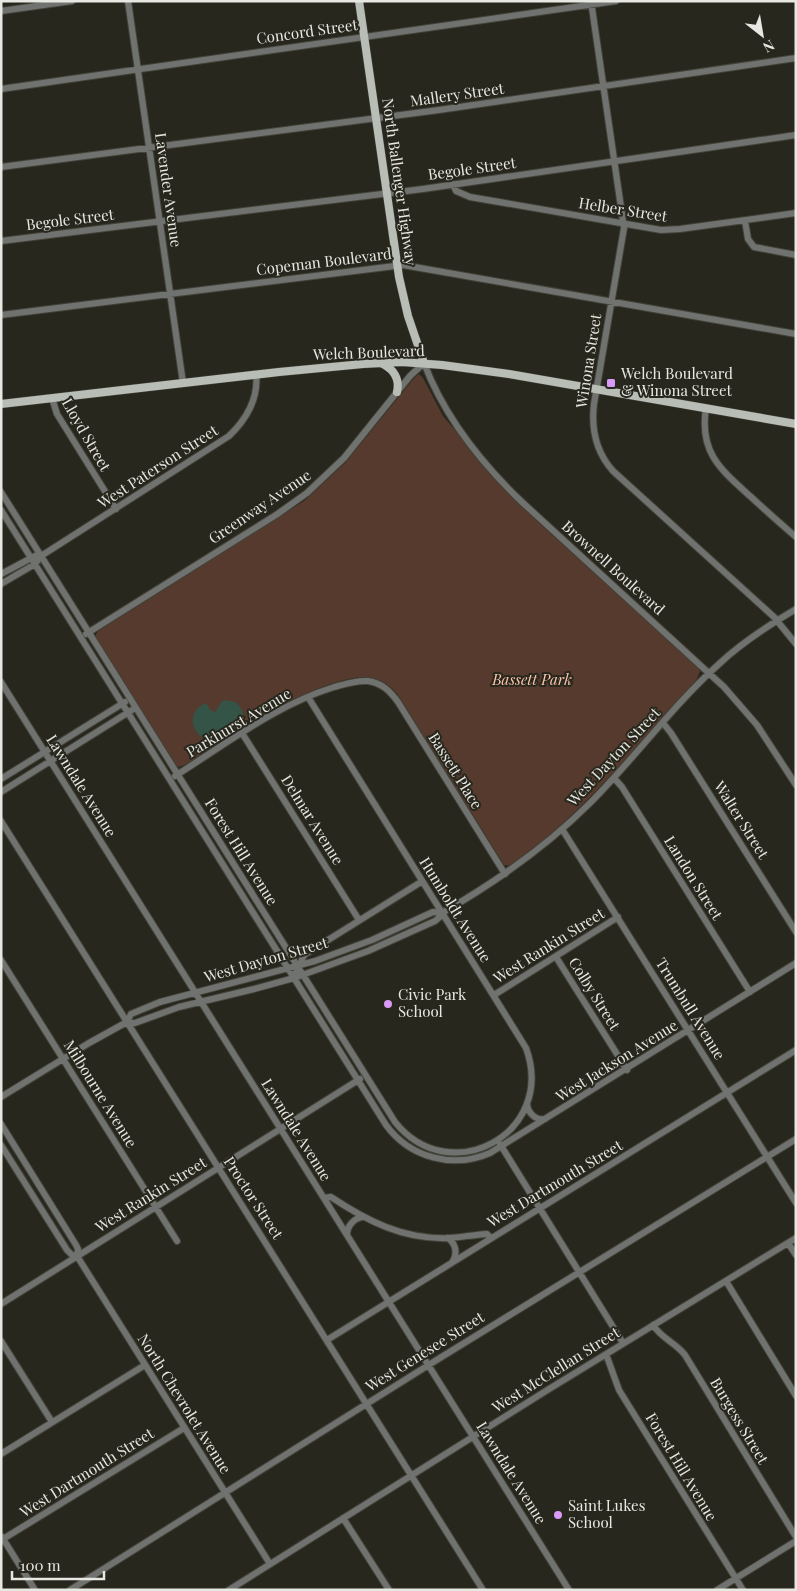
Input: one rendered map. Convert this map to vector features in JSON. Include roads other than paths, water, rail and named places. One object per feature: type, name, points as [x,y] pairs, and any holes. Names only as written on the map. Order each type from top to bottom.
[{"type":"main road","name":"North Ballenger Highway","points":[[359,1],[397,266],[406,306],[424,363]]},
{"type":"main road","name":"Welch Boulevard","points":[[1,404],[256,374],[379,363],[424,363],[502,373],[796,424]]},
{"type":"main road","points":[[379,363],[389,367],[395,374],[398,383],[397,392]]},
{"type":"street","points":[[1,11],[72,1]]},
{"type":"street","name":"Lavender Avenue","points":[[128,1],[183,383]]},
{"type":"street","name":"Concord Street","points":[[1,89],[591,3],[616,1]]},
{"type":"street","name":"Winona Street","points":[[591,3],[624,231],[596,389],[593,418],[594,435],[601,454],[610,468],[777,620],[796,644]]},
{"type":"street","name":"Mallery Street","points":[[1,167],[439,110],[796,58]]},
{"type":"street","name":"Begole Street","points":[[1,241],[386,193],[796,135]]},
{"type":"street","name":"Helber Street","points":[[453,184],[456,191],[470,197],[623,224],[670,230],[796,213]]},
{"type":"street","points":[[744,220],[748,239],[754,247],[796,255]]},
{"type":"street","name":"Copeman Boulevard","points":[[1,315],[397,266],[415,266],[796,334]]},
{"type":"street","name":"Greenway Avenue","points":[[81,637],[300,498],[344,458],[397,392],[424,363]]},
{"type":"street","name":"Brownell Boulevard","points":[[424,363],[438,394],[453,419],[478,454],[504,484],[736,699],[757,725],[796,785]]},
{"type":"street","name":"West Paterson Street","points":[[1,584],[35,564],[41,556],[229,436],[243,420],[252,405],[256,391],[256,374]]},
{"type":"street","name":"Lloyd Street","points":[[52,398],[56,414],[116,509]]},
{"type":"street","points":[[706,408],[704,433],[709,450],[716,463],[796,538]]},
{"type":"street","name":"Forest Hill Avenue","points":[[1,492],[395,1122],[406,1134],[419,1143],[436,1150],[458,1152],[500,1144]]},
{"type":"street","name":"Forest Hill Avenue","points":[[1,510],[391,1131],[408,1146],[424,1155],[442,1160],[462,1161],[482,1156],[500,1144]]},
{"type":"street","name":"West Paterson Street","points":[[1,574],[31,557],[41,556]]},
{"type":"street","name":"West Dayton Street","points":[[1,1097],[127,1022],[136,1022],[201,1001],[294,978],[379,947],[435,921],[442,913],[505,874],[562,829],[614,778],[709,673],[741,645],[796,609]]},
{"type":"street","name":"Parkhurst Avenue","points":[[169,779],[284,708],[308,697],[354,682],[368,681],[380,684]]},
{"type":"street","name":"Lawndale Avenue","points":[[1,682],[569,1590]]},
{"type":"street","name":"Bassett Place","points":[[380,684],[390,691],[398,702],[505,874]]},
{"type":"street","name":"Humboldt Avenue","points":[[308,697],[421,882],[521,1040],[529,1059],[531,1082],[527,1104],[516,1125],[500,1144]]},
{"type":"street","points":[[1,779],[130,698]]},
{"type":"street","points":[[1,792],[136,708]]},
{"type":"street","name":"Walter Street","points":[[663,723],[796,932]]},
{"type":"street","name":"Delmar Avenue","points":[[242,733],[360,920]]},
{"type":"street","name":"Landon Street","points":[[614,778],[622,787],[750,992]]},
{"type":"street","name":"Proctor Street","points":[[1,821],[483,1590]]},
{"type":"street","name":"Trumbull Avenue","points":[[562,829],[796,1203]]},
{"type":"street","points":[[229,874],[237,869]]},
{"type":"street","points":[[294,978],[304,955],[421,882]]},
{"type":"street","name":"West Dayton Street","points":[[127,1022],[130,1015],[167,1000],[289,969],[375,939],[435,912],[442,913]]},
{"type":"street","name":"West Rankin Street","points":[[494,996],[618,917]]},
{"type":"street","points":[[267,934],[275,930]]},
{"type":"street","points":[[375,939],[379,947]]},
{"type":"street","name":"Colby Street","points":[[556,956],[627,1070]]},
{"type":"street","name":"Milbourne Avenue","points":[[1,960],[177,1241]]},
{"type":"street","name":"West Jackson Avenue","points":[[500,1144],[546,1119],[627,1070],[796,963]]},
{"type":"street","points":[[336,1046],[344,1041]]},
{"type":"street","name":"West Dartmouth Street","points":[[327,1340],[796,1050]]},
{"type":"street","name":"West Rankin Street","points":[[1,1304],[366,1076]]},
{"type":"street","points":[[527,1104],[528,1109],[534,1116],[541,1120],[546,1119]]},
{"type":"street","name":"North Chevrolet Avenue","points":[[1,1124],[76,1245],[78,1249],[77,1256],[270,1564]]},
{"type":"street","name":"West Genesee Street","points":[[70,1590],[579,1271],[796,1139]]},
{"type":"street","points":[[500,1144],[623,1343]]},
{"type":"street","name":"North Chevrolet Avenue","points":[[1,1145],[67,1250],[72,1255],[77,1256]]},
{"type":"street","points":[[14,1166],[24,1161]]},
{"type":"street","points":[[324,1198],[331,1197],[363,1217],[387,1228],[408,1234],[448,1238],[485,1234],[491,1238]]},
{"type":"street","points":[[347,1235],[347,1230],[352,1223],[358,1218],[363,1217]]},
{"type":"street","points":[[448,1238],[453,1243],[456,1251],[453,1262]]},
{"type":"street","name":"West McClellan Street","points":[[229,1590],[473,1436],[796,1238]]},
{"type":"street","points":[[788,1243],[796,1255]]},
{"type":"street","points":[[726,1281],[796,1396]]},
{"type":"street","name":"Burgess Street","points":[[653,1325],[659,1332],[678,1346],[685,1356],[796,1537]]},
{"type":"street","points":[[1,1341],[52,1422]]},
{"type":"street","name":"Forest Hill Avenue","points":[[606,1354],[620,1391],[742,1590]]},
{"type":"street","points":[[1,1454],[145,1365]]},
{"type":"street","name":"West Dartmouth Street","points":[[2,1537],[184,1428]]},
{"type":"street","points":[[344,1518],[388,1590]]},
{"type":"street","points":[[2,1537],[35,1590]]},
{"type":"street","points":[[717,1590],[796,1542]]},
{"type":"place","name":"Welch Boulevard & Winona Street","points":[[611,383]]},
{"type":"place","name":"Civic Park School","points":[[388,1004]]},
{"type":"place","name":"Saint Lukes School","points":[[558,1515]]},
{"type":"park label","name":"Bassett Park","points":[[532,680]]}]
